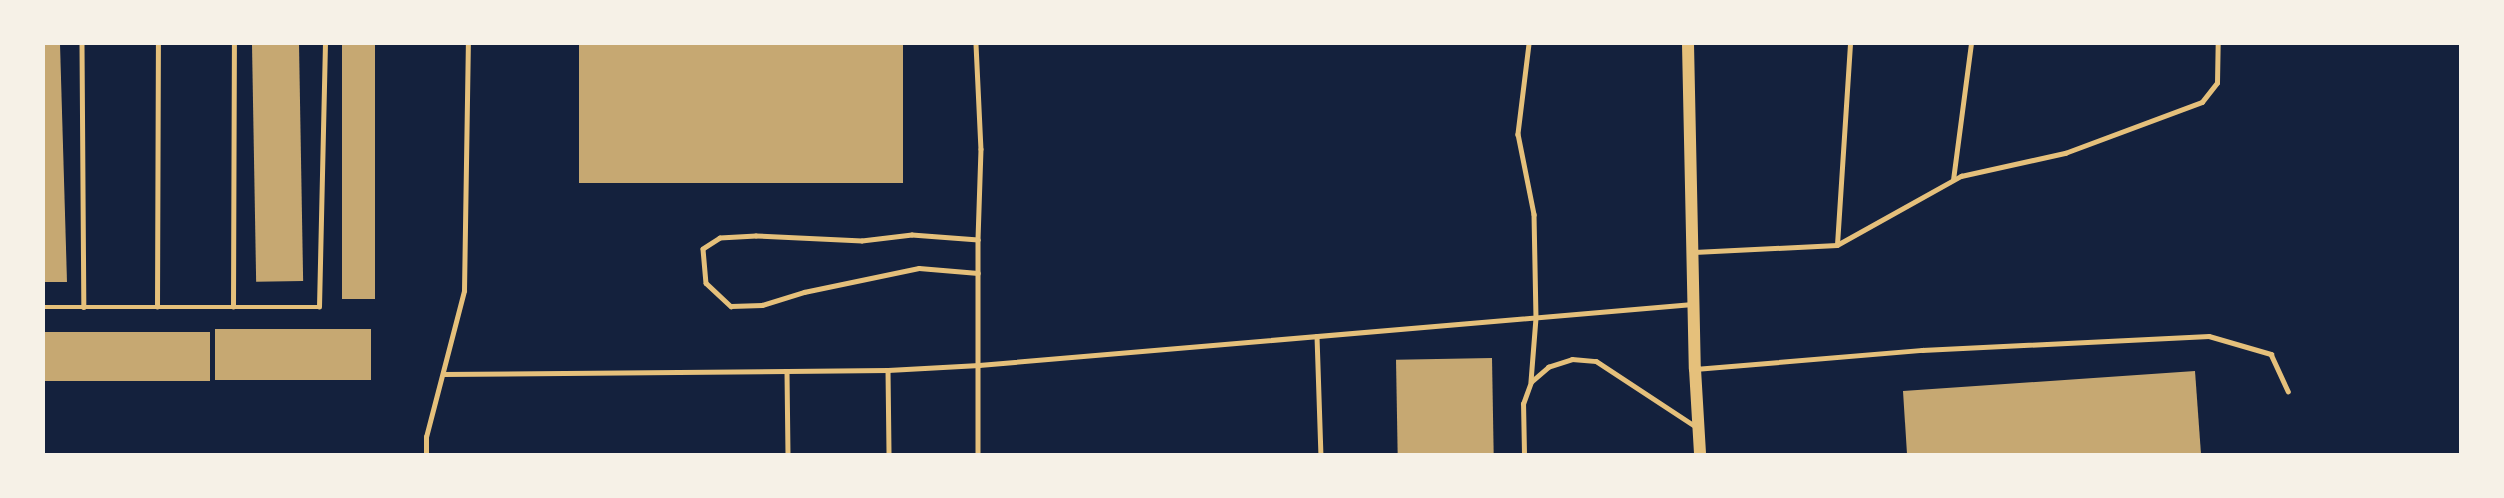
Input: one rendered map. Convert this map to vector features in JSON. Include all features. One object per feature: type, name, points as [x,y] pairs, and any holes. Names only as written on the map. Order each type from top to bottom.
[{"type":"main road","points":[[1688,44],[1695,369],[1700,454]]},
{"type":"lane","points":[[82,44],[84,307]]},
{"type":"lane","points":[[157,307],[158,44]]},
{"type":"lane","points":[[233,307],[234,44]]},
{"type":"lane","points":[[44,307],[319,307],[325,44]]},
{"type":"lane","points":[[426,454],[426,437],[464,291],[468,44]]},
{"type":"lane","points":[[976,44],[981,149],[978,240],[978,454]]},
{"type":"lane","points":[[1524,454],[1523,404],[1531,382],[1536,318],[1534,214],[1518,134],[1529,44]]},
{"type":"lane","points":[[1837,245],[1850,44]]},
{"type":"lane","points":[[1953,180],[1971,44]]},
{"type":"lane","points":[[1694,252],[1837,245],[1961,176],[2066,153],[2202,102],[2217,83],[2218,44]]},
{"type":"lane","points":[[978,240],[912,235],[862,241],[756,236],[720,238],[704,249],[706,283],[730,306],[762,305],[804,292],[919,268],[978,273]]},
{"type":"lane","points":[[443,374],[787,372],[978,365],[1695,303]]},
{"type":"lane","points":[[1317,336],[1321,454]]},
{"type":"lane","points":[[1695,369],[1922,350],[2209,336],[2271,354],[2288,391]]},
{"type":"lane","points":[[1531,382],[1548,367],[1572,359],[1596,361],[1700,429]]},
{"type":"lane","points":[[888,370],[889,454]]},
{"type":"lane","points":[[787,372],[788,454]]},
{"type":"building","points":[[44,44],[60,44],[67,282],[44,282]]},
{"type":"building","points":[[299,44],[303,281],[256,282],[252,45]]},
{"type":"building","points":[[342,44],[375,44],[375,299],[342,299]]},
{"type":"building","points":[[579,44],[903,44],[903,183],[579,183]]},
{"type":"building","points":[[215,329],[371,329],[371,380],[215,380]]},
{"type":"building","points":[[44,332],[210,332],[210,381],[44,381]]},
{"type":"building","points":[[1492,358],[1494,454],[1398,454],[1396,360]]},
{"type":"building","points":[[2195,371],[2201,454],[1907,454],[1903,391]]}]
